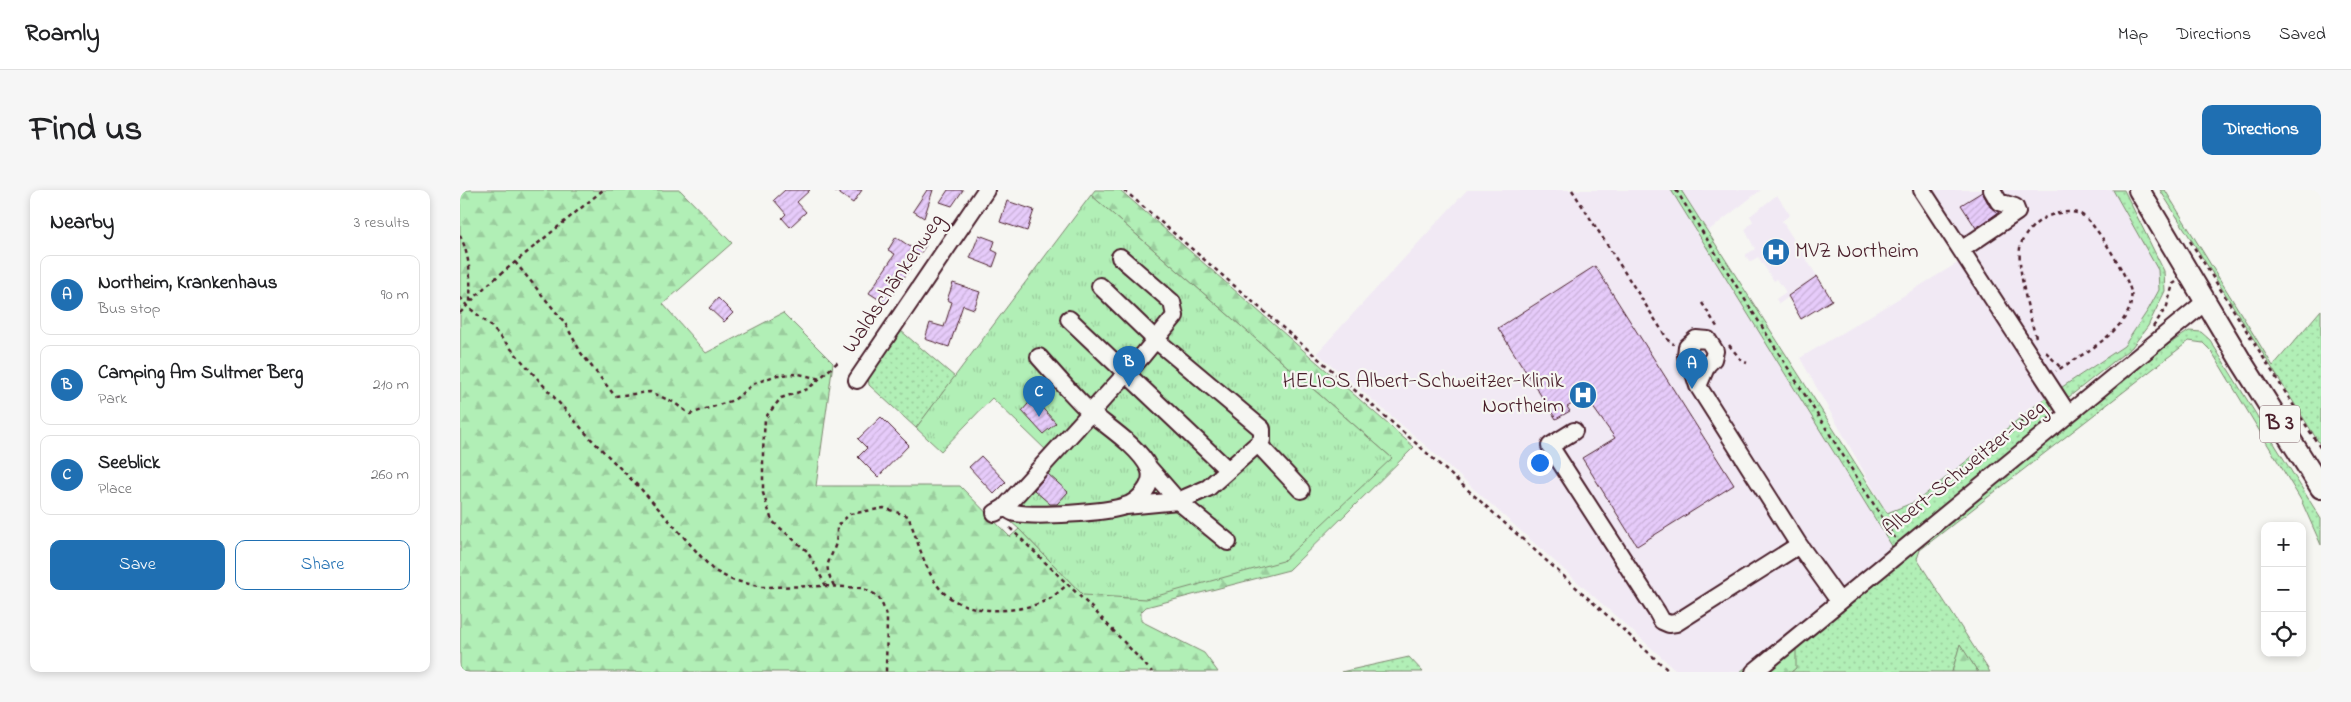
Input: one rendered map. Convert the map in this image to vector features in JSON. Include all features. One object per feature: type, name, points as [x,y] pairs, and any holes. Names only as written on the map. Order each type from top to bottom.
[{"type":"main road","name":"B 3","points":[[2139,190],[2196,269],[2205,302],[2321,489]]},
{"type":"street","name":"Waldschänkenweg","points":[[857,380],[986,190]]},
{"type":"street","points":[[1922,190],[2068,414]]},
{"type":"street","points":[[1961,250],[2017,212],[2015,207],[1999,202],[1992,190]]},
{"type":"street","points":[[1100,286],[1156,340],[1262,429],[1262,440],[1208,488],[1178,501],[1087,512],[1013,513],[1000,510],[1127,373],[1156,340],[1175,316],[1172,302],[1120,257]]},
{"type":"street","name":"Albert-Schweitzer-Weg","points":[[1754,672],[2205,302]]},
{"type":"street","points":[[1069,319],[1228,470]]},
{"type":"street","points":[[1039,357],[1090,412],[1133,448],[1178,501],[1228,542]]},
{"type":"street","points":[[1695,358],[1698,386],[1799,545],[1839,601]]},
{"type":"street","points":[[1574,431],[1550,446],[1662,621],[1669,624],[1676,623],[1799,545]]},
{"type":"street","points":[[1258,444],[1301,490]]},
{"type":"street","points":[[1126,506],[1144,494],[1150,481],[1150,469]]},
{"type":"path","points":[[460,314],[486,286],[603,190]]},
{"type":"path","points":[[1124,190],[1418,444],[1670,672]]},
{"type":"path","points":[[1572,190],[1670,343],[1695,358]]},
{"type":"path","points":[[1676,190],[1902,550]]},
{"type":"path","points":[[2038,341],[2031,318],[2019,259],[2020,244],[2029,230],[2041,220],[2054,214],[2067,212],[2080,214],[2089,219],[2097,229],[2128,283],[2132,293],[2130,307],[2120,323],[2094,348],[2045,379]]},
{"type":"path","points":[[460,235],[468,257],[471,274],[468,304]]},
{"type":"path","points":[[2189,239],[2196,269],[2321,449]]},
{"type":"path","points":[[515,262],[565,323],[581,353],[615,396],[650,392],[673,402],[690,414],[734,400],[753,384],[777,375],[798,374],[820,379]]},
{"type":"path","points":[[2155,342],[2152,325],[2167,306],[2173,284],[2196,269]]},
{"type":"path","points":[[460,297],[490,325],[591,439],[641,489],[714,570],[732,580],[762,587],[834,586],[862,588],[878,596],[884,606],[887,619],[886,672]]},
{"type":"path","points":[[1702,304],[1724,336]]},
{"type":"path","points":[[1727,342],[1742,361],[1747,362]]},
{"type":"path","points":[[2040,345],[2061,368]]},
{"type":"path","points":[[826,586],[807,551],[772,521],[763,493],[765,418],[781,398],[808,389],[839,361]]},
{"type":"path","points":[[1889,528],[2036,410]]},
{"type":"path","points":[[834,586],[828,575],[826,562],[836,544],[837,526],[850,514],[884,508],[908,516],[927,566],[940,588],[954,602],[991,610],[1010,611],[1047,601],[1067,585]]},
{"type":"path","points":[[1010,528],[1152,672]]},
{"type":"shaded area","name":"HELIOS Albert-Schweitzer-Klinik Northeim","points":[[1467,190],[1671,190],[1892,546],[1740,672],[1678,672],[1417,438],[1317,353]]},
{"type":"shaded area","points":[[1681,190],[1761,190],[1708,231]]},
{"type":"shaded area","points":[[1914,190],[2113,190],[2158,270],[2159,290],[2124,346],[2041,401],[1917,501],[1887,513],[1800,358],[1961,261]]},
{"type":"shaded area","name":"MVZ Northeim","points":[[1777,195],[1790,215],[1782,221],[1817,276],[1779,304],[1776,299],[1786,292],[1777,279],[1774,281],[1758,257],[1750,262],[1745,255],[1755,249],[1745,230],[1753,221],[1750,216]]},
{"type":"green space","points":[[460,190],[680,190],[732,243],[663,304],[706,353],[783,313],[833,363],[816,486],[960,486],[1010,537],[1019,529],[1083,595],[1392,458],[1091,195],[1095,190],[1120,190],[1414,447],[1289,570],[1146,607],[1141,612],[1141,621],[1204,653],[1218,672],[460,672]]},
{"type":"green space","points":[[1671,190],[1681,190],[1887,513],[1917,501],[2041,401],[2124,346],[2159,290],[2158,270],[2113,190],[2124,190],[2164,271],[2165,291],[2148,326],[2132,347],[2050,412],[2063,430],[2152,355],[2189,331],[2201,332],[2210,340],[2321,519],[2321,545],[2301,500],[2212,352],[2203,343],[2189,341],[1920,550],[1917,559],[1990,672],[1978,672],[1960,645],[1952,672],[1791,672],[1796,668],[1763,672],[1740,672],[1827,602],[1892,546]]},
{"type":"green space","points":[[2160,190],[2165,190],[2273,366],[2321,310],[2321,446]]},
{"type":"green space","points":[[1091,195],[1392,458],[1283,561],[1146,599],[1083,595],[1019,529],[994,507],[1049,453],[992,398],[941,451],[916,428]]},
{"type":"green space","points":[[900,330],[955,377],[916,428],[869,385],[868,376]]},
{"type":"green space","points":[[1960,644],[1978,672],[1952,672]]},
{"type":"green space","points":[[1796,646],[1796,668],[1791,672],[1763,672]]},
{"type":"green space","points":[[1409,657],[1423,672],[1341,672]]},
{"type":"building","points":[[785,190],[810,190],[797,202],[806,212],[790,227],[782,218],[786,214],[774,200]]},
{"type":"building","points":[[834,190],[862,190],[853,203]]},
{"type":"building","points":[[927,190],[933,190],[924,218],[913,211]]},
{"type":"building","points":[[948,190],[963,190],[952,206],[940,202]]},
{"type":"building","points":[[1982,192],[1990,207],[1999,212],[1976,228],[1961,205]]},
{"type":"building","points":[[1007,201],[1034,210],[1027,231],[1000,222]]},
{"type":"building","points":[[979,235],[995,241],[992,250],[998,253],[993,267],[970,258]]},
{"type":"building","points":[[896,237],[912,248],[918,240],[926,245],[886,304],[869,293],[895,254],[888,250]]},
{"type":"building","points":[[1595,266],[1734,485],[1637,546],[1582,458],[1615,438],[1585,396],[1567,407],[1570,411],[1556,419],[1498,328]]},
{"type":"building","name":"MVZ Northeim","points":[[1817,276],[1832,300],[1801,319],[1788,296]]},
{"type":"building","points":[[953,283],[980,292],[974,309],[963,305],[949,347],[925,339],[930,323],[944,327],[952,302],[947,300]]},
{"type":"building","points":[[718,298],[733,313],[724,322],[709,308]]},
{"type":"building","points":[[1033,398],[1056,423],[1043,434],[1022,411]]},
{"type":"building","points":[[881,417],[909,445],[878,477],[858,457],[867,448],[858,439]]},
{"type":"building","points":[[981,456],[1006,482],[994,494],[969,467]]},
{"type":"building","points":[[1048,474],[1068,492],[1057,504],[1050,504],[1034,490]]},
{"type":"place","name":"MVZ Northeim","points":[[1776,252]]},
{"type":"place","name":"Camping Am Sultmer Berg","points":[[1129,387]]},
{"type":"place","name":"Northeim, Krankenhaus","points":[[1692,389]]},
{"type":"place","name":"HELIOS Albert-Schweitzer-Klinik Northeim","points":[[1583,395]]},
{"type":"place","name":"Seeblick","points":[[1039,417]]}]
